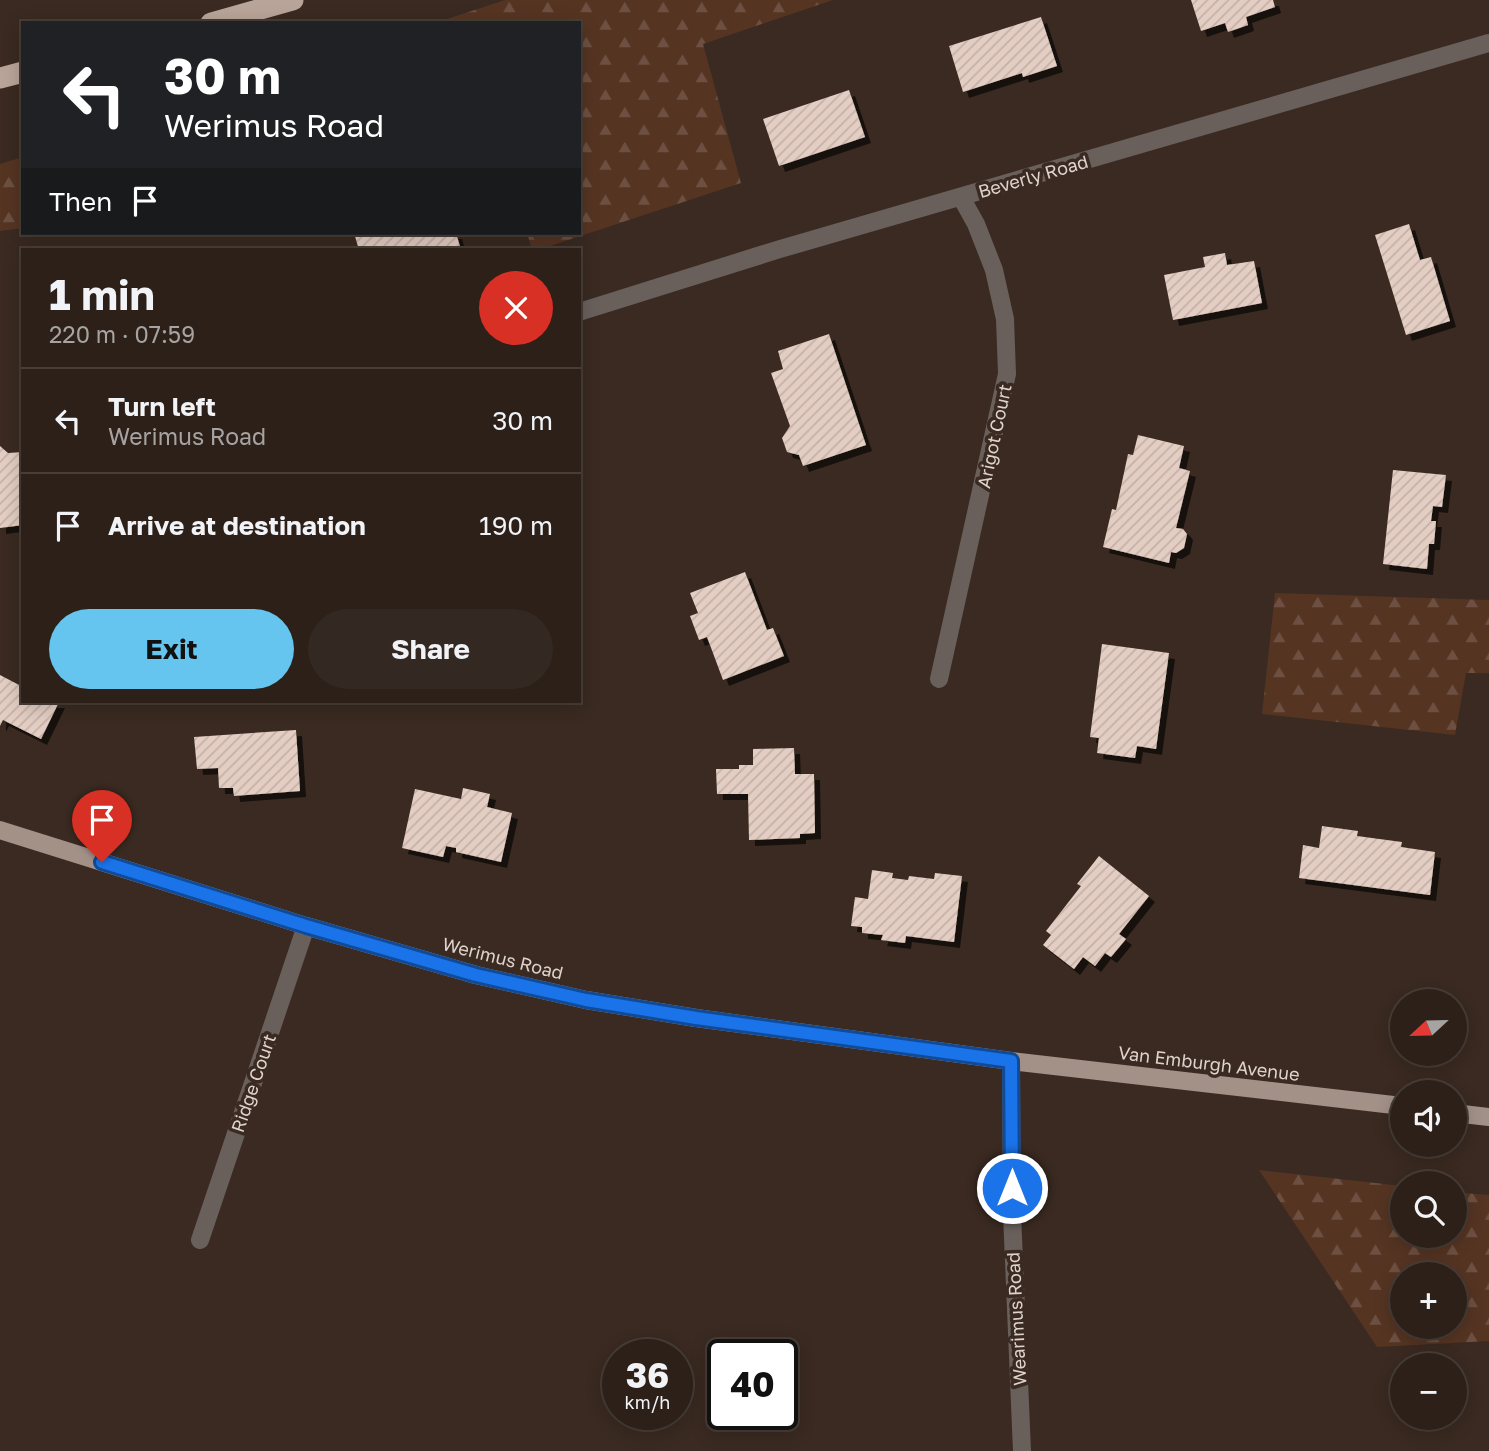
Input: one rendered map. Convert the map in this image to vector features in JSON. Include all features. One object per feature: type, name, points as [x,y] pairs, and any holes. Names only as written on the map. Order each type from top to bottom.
[{"type":"highway","points":[[218,21],[293,0]]},
{"type":"highway","points":[[0,78],[21,73]]},
{"type":"main road","name":"Werimus Road","points":[[0,830],[306,926],[476,975],[586,1000],[696,1018],[1011,1061]]},
{"type":"main road","name":"Van Emburgh Avenue","points":[[1011,1061],[1390,1106]]},
{"type":"main road","points":[[1467,1113],[1489,1116]]},
{"type":"street","name":"Beverly Road","points":[[581,311],[780,249],[1489,43]]},
{"type":"street","name":"Arigot Court","points":[[939,678],[1007,374],[1004,319],[994,270],[976,224],[961,197]]},
{"type":"street","name":"Ridge Court","points":[[200,1240],[306,926]]},
{"type":"street","name":"Wearimus Road","points":[[1011,1061],[1012,1214],[1023,1451]]},
{"type":"green space","points":[[505,0],[833,0],[703,44],[741,183],[544,248],[531,248],[528,235],[581,235],[581,21],[441,21]]},
{"type":"green space","points":[[21,158],[21,228],[0,231],[0,164]]},
{"type":"green space","points":[[1275,593],[1489,600],[1489,673],[1466,673],[1455,735],[1262,714]]},
{"type":"green space","points":[[1259,1170],[1390,1185],[1390,1248],[1467,1248],[1467,1193],[1489,1195],[1489,1341],[1377,1347]]},
{"type":"building","points":[[1191,0],[1273,0],[1275,7],[1246,17],[1248,25],[1228,32],[1225,23],[1201,31]]},
{"type":"building","points":[[1041,17],[1057,66],[1023,77],[1022,73],[963,92],[949,46]]},
{"type":"building","points":[[849,90],[865,137],[779,166],[763,119]]},
{"type":"building","points":[[1409,224],[1420,260],[1431,257],[1450,321],[1406,335],[1375,235]]},
{"type":"building","points":[[355,235],[457,235],[460,248],[358,248]]},
{"type":"building","points":[[1225,253],[1227,265],[1254,261],[1262,303],[1173,320],[1164,275],[1205,267],[1203,257]]},
{"type":"building","points":[[829,334],[866,445],[803,466],[799,455],[787,452],[782,438],[790,426],[771,373],[783,369],[778,351]]},
{"type":"building","points":[[1138,435],[1184,446],[1179,468],[1190,471],[1176,528],[1183,529],[1187,534],[1184,548],[1176,553],[1171,552],[1169,563],[1103,547],[1112,509],[1116,510],[1128,454],[1133,455]]},
{"type":"building","points":[[0,446],[8,453],[21,452],[21,525],[0,528]]},
{"type":"building","points":[[1393,470],[1446,475],[1442,507],[1433,506],[1431,521],[1436,521],[1434,544],[1429,544],[1427,569],[1383,564]]},
{"type":"building","points":[[745,572],[767,630],[773,628],[784,656],[723,680],[707,637],[699,640],[690,616],[698,613],[690,593]]},
{"type":"building","points":[[1102,644],[1169,653],[1156,749],[1137,746],[1135,758],[1097,753],[1099,738],[1090,737]]},
{"type":"building","points":[[0,675],[21,686],[21,703],[59,703],[41,739],[3,720],[0,726]]},
{"type":"building","points":[[296,730],[300,791],[234,796],[233,788],[219,788],[218,768],[197,769],[194,737]]},
{"type":"building","points":[[794,748],[795,774],[814,774],[815,833],[800,834],[800,838],[749,840],[748,794],[717,794],[716,769],[739,769],[739,765],[753,765],[753,749]]},
{"type":"building","points":[[463,788],[490,794],[487,807],[512,813],[501,862],[456,852],[456,848],[446,846],[443,857],[402,848],[415,789],[461,799]]},
{"type":"building","points":[[1322,826],[1358,831],[1357,836],[1402,842],[1401,847],[1435,852],[1430,895],[1299,878],[1303,845],[1319,848]]},
{"type":"building","points":[[1099,856],[1149,896],[1119,934],[1126,939],[1111,957],[1105,953],[1095,966],[1083,957],[1074,969],[1043,945],[1051,935],[1046,931],[1081,886],[1077,884]]},
{"type":"building","points":[[872,870],[893,873],[892,878],[908,880],[909,876],[934,879],[935,873],[962,876],[954,942],[906,936],[905,943],[881,940],[883,935],[862,933],[862,927],[851,926],[855,897],[868,899]]},
{"type":"route","points":[[102,862],[306,926],[476,975],[586,1000],[696,1018],[1011,1061],[1012,1188]]}]
